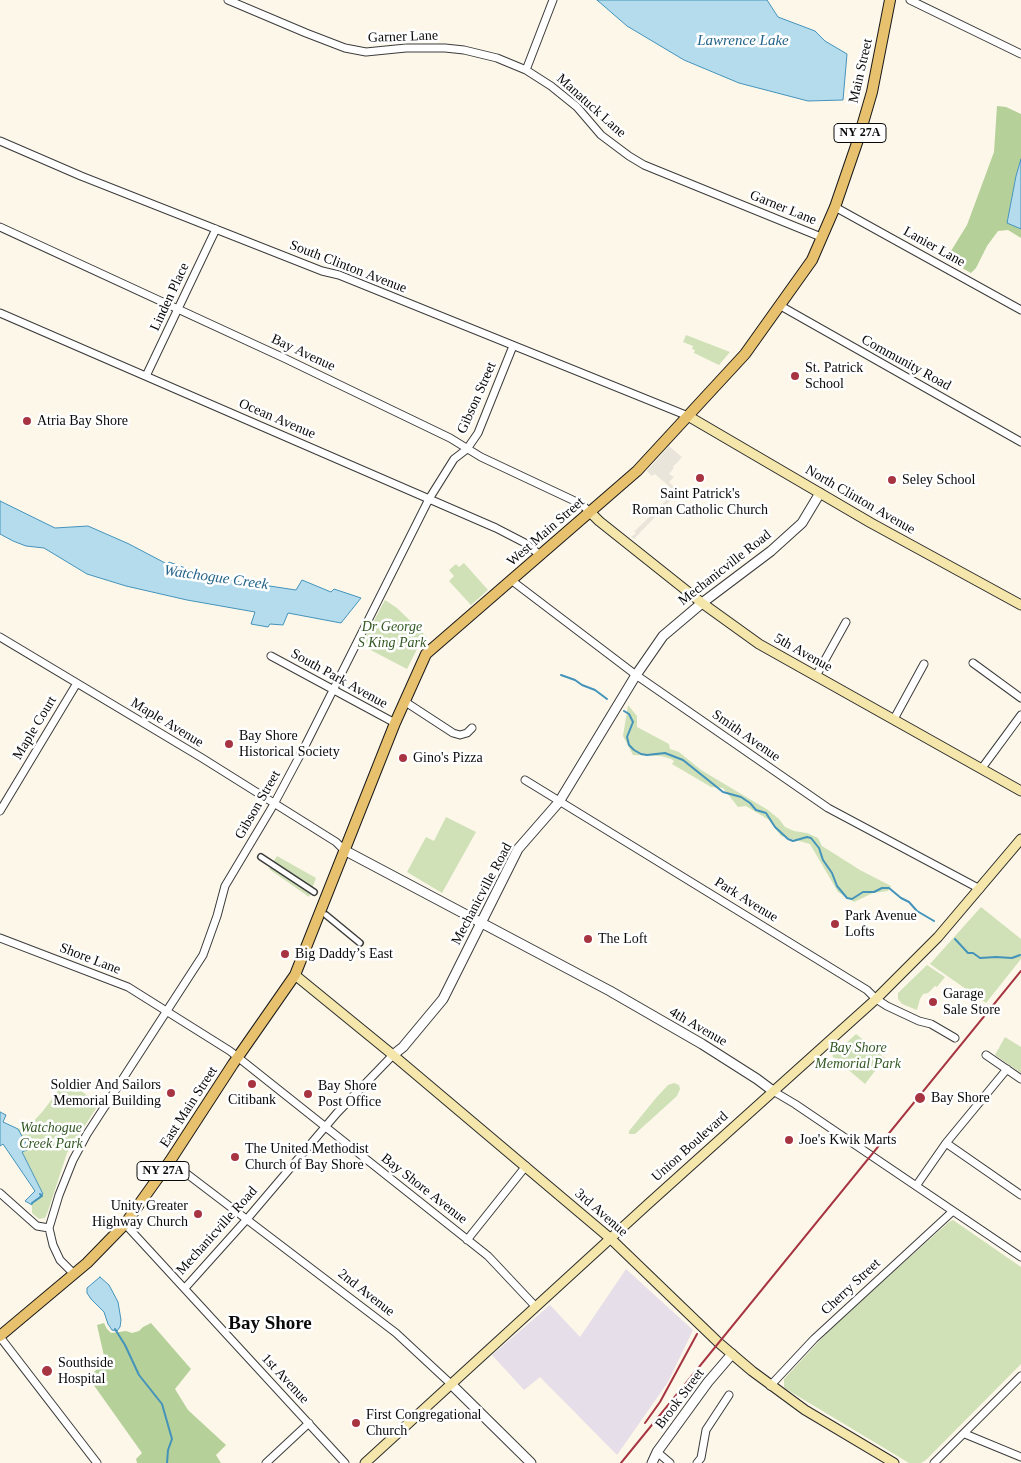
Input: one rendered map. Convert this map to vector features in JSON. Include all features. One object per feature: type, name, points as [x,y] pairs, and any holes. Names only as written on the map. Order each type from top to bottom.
[{"type":"main road","name":"Main Street","points":[[812,260],[834,207],[858,140],[872,92],[890,0]]},
{"type":"main road","name":"West Main Street","points":[[344,850],[404,701],[426,654],[636,470],[745,354],[812,260]]},
{"type":"main road","name":"North Clinton Avenue","points":[[688,416],[820,493],[1021,604]]},
{"type":"main road","name":"5th Avenue","points":[[590,512],[702,603],[759,644],[1021,791]]},
{"type":"main road","name":"Union Boulevard","points":[[365,1463],[772,1091],[876,999],[938,937],[1021,839]]},
{"type":"main road","name":"East Main Street","points":[[0,1337],[94,1257],[125,1224],[170,1161],[238,1057],[295,975],[344,850]]},
{"type":"main road","name":"3rd Avenue","points":[[295,975],[526,1166],[611,1239],[719,1343],[770,1386],[805,1410],[894,1463]]},
{"type":"street","name":"Garner Lane","points":[[228,0],[306,34],[345,48],[366,52],[425,47],[464,50],[497,58],[526,70]]},
{"type":"street","points":[[526,70],[553,0]]},
{"type":"street","points":[[910,0],[1021,54]]},
{"type":"street","name":"Manatuck Lane","points":[[526,70],[551,86],[577,107],[601,135],[628,156],[656,171],[708,192]]},
{"type":"street","name":"South Clinton Avenue","points":[[0,141],[81,176],[338,276],[688,416]]},
{"type":"street","name":"Garner Lane","points":[[708,192],[821,237]]},
{"type":"street","name":"Lanier Lane","points":[[834,207],[1021,310]]},
{"type":"street","name":"Bay Avenue","points":[[0,227],[83,267],[179,308],[450,438],[481,457],[581,504],[590,512]]},
{"type":"street","name":"Linden Place","points":[[146,376],[216,229]]},
{"type":"street","name":"Community Road","points":[[779,305],[1021,442]]},
{"type":"street","name":"Ocean Avenue","points":[[0,313],[496,528],[525,543],[540,554]]},
{"type":"street","name":"Gibson Street","points":[[49,1228],[66,1178],[87,1134],[203,955],[225,886],[274,804],[429,499],[454,459],[467,449],[478,433],[513,346]]},
{"type":"street","name":"Mechanicville Road","points":[[185,1288],[247,1219],[325,1127],[360,1088],[403,1047],[443,999],[518,849],[560,802],[636,674],[663,636],[702,603],[771,551],[802,523],[820,493]]},
{"type":"street","name":"Smith Avenue","points":[[511,580],[636,674],[828,808],[980,889]]},
{"type":"street","points":[[816,676],[846,622]]},
{"type":"street","name":"Maple Avenue","points":[[0,637],[336,842],[344,850]]},
{"type":"street","name":"South Park Avenue","points":[[271,656],[395,724]]},
{"type":"street","points":[[972,662],[1021,698]]},
{"type":"street","points":[[894,719],[924,664]]},
{"type":"street","name":"Maple Court","points":[[0,811],[77,683]]},
{"type":"street","points":[[404,701],[453,733],[460,735],[467,733],[472,728]]},
{"type":"street","points":[[982,768],[1021,715]]},
{"type":"street","name":"Park Avenue","points":[[525,780],[867,990],[876,999],[919,1021],[931,1024],[955,1038]]},
{"type":"street","name":"4th Avenue","points":[[344,850],[610,991],[702,1044],[757,1079],[772,1091],[795,1104],[1021,1257]]},
{"type":"street","points":[[262,857],[314,892]]},
{"type":"street","points":[[326,915],[360,943]]},
{"type":"street","name":"Shore Lane","points":[[0,938],[128,987],[168,1011]]},
{"type":"street","name":"Bay Shore Avenue","points":[[168,1011],[238,1057],[488,1256],[536,1307]]},
{"type":"street","points":[[986,1054],[1021,1079]]},
{"type":"street","points":[[916,1186],[946,1143],[1007,1069]]},
{"type":"street","points":[[946,1143],[1021,1195]]},
{"type":"street","name":"2nd Avenue","points":[[170,1161],[396,1334],[452,1385],[531,1463]]},
{"type":"street","points":[[467,1240],[526,1166]]},
{"type":"street","points":[[0,1193],[38,1226],[49,1228],[60,1260],[74,1274]]},
{"type":"street","name":"Cherry Street","points":[[770,1386],[814,1339],[953,1211]]},
{"type":"street","name":"1st Avenue","points":[[125,1224],[346,1463]]},
{"type":"street","points":[[0,1337],[97,1463]]},
{"type":"street","name":"Brook Street","points":[[652,1463],[657,1452],[708,1382],[732,1354]]},
{"type":"street","points":[[934,1463],[1021,1376]]},
{"type":"street","points":[[697,1463],[700,1458],[706,1430],[729,1394]]},
{"type":"street","points":[[266,1463],[310,1423]]},
{"type":"street","points":[[965,1434],[1021,1457]]},
{"type":"street","points":[[657,1452],[670,1463]]},
{"type":"shaded area","points":[[669,446],[682,457],[669,474],[674,477],[669,482],[679,492],[634,539],[631,537],[636,533],[634,531],[668,498],[666,495],[672,489],[655,474],[652,476],[647,471]]},
{"type":"shaded area","points":[[626,1269],[693,1330],[668,1382],[617,1455],[540,1377],[524,1390],[492,1355],[550,1305],[580,1337]]},
{"type":"green space","points":[[997,106],[1006,107],[1021,114],[1021,159],[1007,222],[1021,229],[1021,238],[1008,230],[998,231],[987,246],[976,268],[971,273],[946,259],[967,225],[994,152]]},
{"type":"green space","points":[[686,335],[730,352],[719,365],[694,353],[693,346],[683,342]]},
{"type":"green space","points":[[464,563],[488,590],[471,605],[449,581],[454,576],[449,570],[456,564],[459,567]]},
{"type":"green space","name":"Dr George S King Park","points":[[385,600],[397,608],[427,637],[419,645],[407,669],[361,645]]},
{"type":"green space","points":[[628,705],[637,716],[637,727],[669,744],[670,749],[679,752],[701,770],[768,810],[785,827],[818,838],[822,846],[860,870],[891,886],[888,891],[873,893],[854,902],[838,892],[810,844],[781,836],[769,820],[746,806],[738,807],[723,788],[711,787],[672,764],[674,761],[671,759],[661,756],[633,755],[623,736]]},
{"type":"green space","points":[[446,817],[476,832],[442,893],[407,872],[426,837],[434,841]]},
{"type":"green space","points":[[277,856],[316,878],[309,897],[269,869]]},
{"type":"green space","points":[[981,907],[1021,939],[1021,959],[986,1003],[930,964]]},
{"type":"green space","points":[[927,965],[945,977],[937,987],[935,986],[928,993],[923,994],[917,1010],[902,1004],[898,999],[898,993]]},
{"type":"green space","name":"Bay Shore Memorial Park","points":[[856,1034],[885,1058],[865,1084],[832,1056]]},
{"type":"green space","points":[[1005,1037],[1021,1047],[1021,1073],[995,1055]]},
{"type":"green space","name":"Watchogue Creek Park","points":[[66,1080],[99,1104],[67,1153],[48,1211],[45,1218],[39,1219],[32,1213],[32,1203],[43,1194],[22,1152],[29,1149],[18,1129],[31,1124]]},
{"type":"green space","points":[[674,1083],[679,1085],[680,1089],[677,1096],[635,1134],[629,1134],[629,1131],[656,1098],[668,1085]]},
{"type":"green space","points":[[953,1220],[1021,1267],[1021,1364],[926,1460],[921,1463],[909,1463],[786,1389],[784,1387],[784,1379],[835,1324]]},
{"type":"green space","points":[[104,1323],[111,1333],[126,1331],[132,1333],[151,1323],[191,1369],[175,1389],[188,1410],[226,1445],[216,1455],[221,1463],[137,1463],[136,1459],[142,1453],[88,1377],[101,1366],[104,1356],[97,1325]]},
{"type":"water","name":"Lawrence Lake","points":[[597,0],[767,0],[778,17],[815,31],[825,41],[847,54],[843,100],[808,101],[739,83],[684,60],[627,26]]},
{"type":"water","points":[[1021,159],[1021,229],[1007,223]]},
{"type":"water","points":[[0,501],[55,528],[88,526],[129,544],[167,564],[169,562],[210,577],[296,590],[302,580],[331,592],[334,589],[361,598],[341,623],[288,613],[283,625],[270,624],[268,627],[251,624],[255,612],[187,600],[126,586],[87,574],[44,548],[26,546],[13,541],[0,534]]},
{"type":"water","points":[[0,1112],[6,1115],[3,1122],[18,1129],[29,1149],[22,1152],[43,1194],[32,1205],[25,1201],[35,1191],[3,1144],[0,1146]]},
{"type":"water","points":[[100,1277],[109,1285],[118,1302],[121,1320],[117,1331],[112,1330],[104,1312],[87,1293],[87,1288]]},
{"type":"waterway","name":"Watchogue Creek","points":[[561,675],[595,690],[607,699]]},
{"type":"waterway","name":"Watchogue Creek","points":[[624,711],[629,714],[633,722],[627,737],[629,745],[634,750],[647,755],[665,753],[683,760],[723,792],[741,797],[756,810],[766,813],[775,827],[788,839],[793,841],[807,837],[811,838],[819,848],[823,860],[832,873],[837,886],[847,898],[852,899],[863,892],[874,892],[882,888],[889,888],[909,902],[917,911],[934,921]]},
{"type":"waterway","name":"Watchogue Creek","points":[[955,939],[968,953],[973,953],[980,958],[1012,958],[1020,955]]},
{"type":"waterway","points":[[32,1203],[42,1196],[40,1194]]},
{"type":"waterway","points":[[115,1329],[139,1375],[162,1404],[172,1439],[168,1450],[167,1463]]},
{"type":"railway","points":[[621,1463],[1021,971]]},
{"type":"railway","points":[[645,1423],[660,1402],[697,1334]]},
{"type":"place","name":"St. Patrick School","points":[[795,376]]},
{"type":"place","name":"Atria Bay Shore","points":[[27,421]]},
{"type":"place","name":"Saint Patrick's Roman Catholic Church","points":[[700,478]]},
{"type":"place","name":"Seley School","points":[[892,480]]},
{"type":"place","name":"Bay Shore Historical Society","points":[[229,744]]},
{"type":"place","name":"Gino's Pizza","points":[[403,758]]},
{"type":"place","name":"Park Avenue Lofts","points":[[835,924]]},
{"type":"place","name":"The Loft","points":[[588,939]]},
{"type":"place","name":"Big Daddy’s East","points":[[285,954]]},
{"type":"place","name":"Garage Sale Store","points":[[933,1002]]},
{"type":"place","name":"Citibank","points":[[252,1084]]},
{"type":"place","name":"Soldier And Sailors Memorial Building","points":[[171,1093]]},
{"type":"place","name":"Bay Shore Post Office","points":[[308,1094]]},
{"type":"place","name":"Bay Shore","points":[[920,1098]]},
{"type":"place","name":"Joe's Kwik Marts","points":[[789,1140]]},
{"type":"place","name":"The United Methodist Church of Bay Shore","points":[[235,1157]]},
{"type":"place","name":"Unity Greater Highway Church","points":[[198,1214]]},
{"type":"place","name":"Southside Hospital","points":[[47,1371]]},
{"type":"place","name":"First Congregational Church","points":[[356,1423]]},
{"type":"district","name":"Bay Shore","points":[[270,1324]]}]
